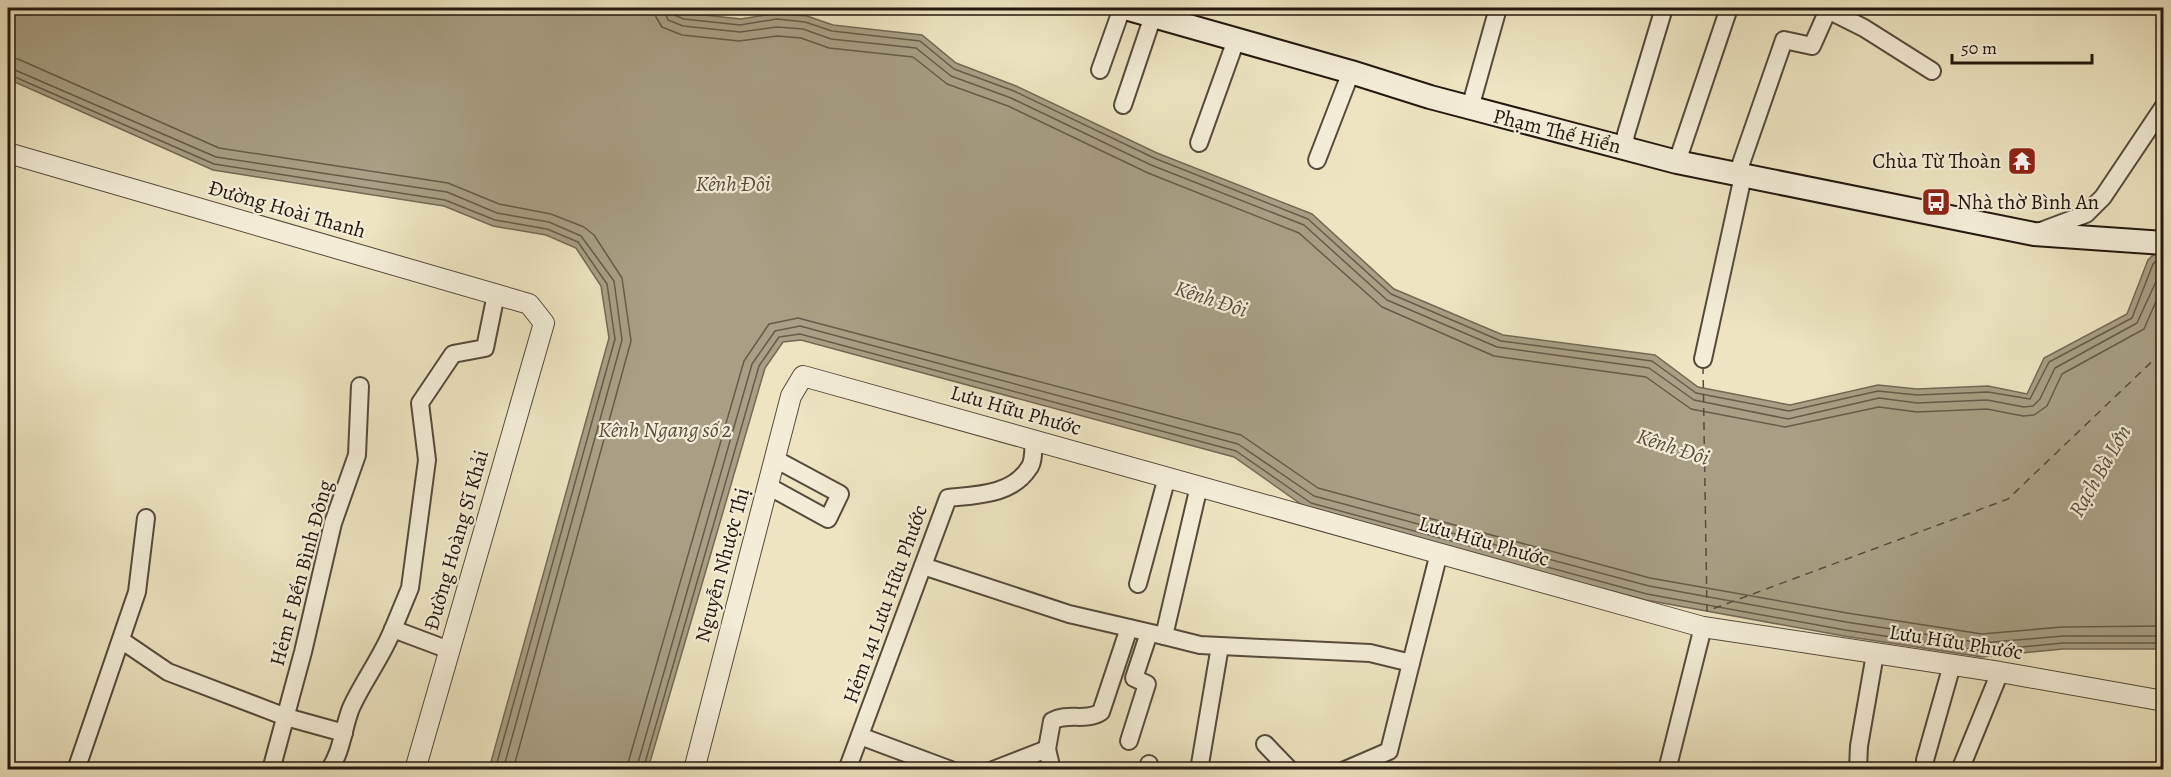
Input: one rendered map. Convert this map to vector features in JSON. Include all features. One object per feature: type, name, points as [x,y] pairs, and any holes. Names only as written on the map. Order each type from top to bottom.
[{"type":"main road","name":"Phạm Thế Hiển","points":[[1124,8],[1470,108],[1677,162],[2034,234]]},
{"type":"main road","points":[[2034,234],[2163,243]]},
{"type":"street","points":[[1100,70],[1124,8]]},
{"type":"street","points":[[1470,108],[1498,8]]},
{"type":"street","points":[[1624,148],[1626,134],[1664,8]]},
{"type":"street","points":[[1677,162],[1729,8]]},
{"type":"street","points":[[1703,359],[1740,175],[1784,40],[1812,46],[1828,10],[1864,28],[1932,71]]},
{"type":"street","points":[[1123,105],[1152,16]]},
{"type":"street","points":[[1199,143],[1236,40]]},
{"type":"street","points":[[1317,160],[1351,72]]},
{"type":"street","points":[[2034,234],[2086,214],[2103,196],[2163,106]]},
{"type":"street","name":"Đường Hoài Thanh","points":[[8,153],[529,304],[544,323]]},
{"type":"street","points":[[329,770],[335,762],[352,708],[383,653],[410,588],[427,460],[420,403],[453,354],[485,348],[496,294]]},
{"type":"street","name":"Đường Hoàng Sĩ Khải","points":[[415,770],[544,323]]},
{"type":"street","name":"Lưu Hữu Phước","points":[[803,376],[1704,627],[2000,672],[2163,701]]},
{"type":"street","name":"Nguyễn Nhược Thị","points":[[694,769],[791,396],[803,376]]},
{"type":"street","name":"Hẻm F Bến Bình Đông","points":[[271,770],[333,523],[357,455],[360,386]]},
{"type":"street","name":"Hẻm 141 Lưu Hữu Phước","points":[[847,770],[948,498],[985,495],[1013,485],[1031,467],[1034,440]]},
{"type":"street","points":[[768,486],[828,519],[840,494],[775,459]]},
{"type":"street","points":[[1138,584],[1167,477]]},
{"type":"street","points":[[1130,741],[1147,684],[1134,678],[1157,635],[1199,486]]},
{"type":"street","points":[[76,770],[137,592],[146,518]]},
{"type":"street","points":[[1345,770],[1389,751],[1439,553]]},
{"type":"street","points":[[923,566],[1068,614],[1157,635],[1220,646],[1370,653],[1411,663]]},
{"type":"street","points":[[1667,770],[1704,627]]},
{"type":"street","points":[[1052,770],[1047,748],[1052,721],[1061,716],[1093,717],[1101,712],[1129,628]]},
{"type":"street","points":[[393,629],[449,650]]},
{"type":"street","points":[[121,640],[168,672],[285,717],[344,733]]},
{"type":"street","points":[[1198,770],[1220,646]]},
{"type":"street","points":[[1858,770],[1859,746],[1875,654]]},
{"type":"street","points":[[1925,760],[1952,665]]},
{"type":"street","points":[[1960,770],[2000,672]]},
{"type":"street","points":[[860,736],[951,770]]},
{"type":"street","points":[[1265,744],[1290,770]]},
{"type":"street","points":[[993,770],[1047,748]]},
{"type":"water","name":"Kênh Đôi","points":[[8,8],[669,8],[685,13],[741,19],[777,13],[807,16],[833,25],[922,35],[956,63],[1016,86],[1157,153],[1312,214],[1394,289],[1503,335],[1655,355],[1698,387],[1790,405],[1878,385],[1917,389],[1988,386],[2027,394],[2044,358],[2127,314],[2148,260],[2163,245],[2163,649],[2063,649],[1982,657],[1844,636],[1646,600],[1308,509],[1234,457],[801,340],[783,342],[765,368],[648,769],[489,769],[609,338],[601,286],[576,248],[546,235],[493,226],[444,206],[213,170],[8,79]]},
{"type":"ferry route","points":[[1703,366],[1707,611],[2008,499],[2164,350]]},
{"type":"place","name":"Chùa Từ Thoàn","points":[[2022,161]]},
{"type":"place","name":"Nhà thờ Bình An","points":[[1936,202]]},
{"type":"water label","name":"Kênh Ngang số 2","points":[[665,430]]},
{"type":"water label","name":"Rạch Bà Lớn","points":[[2100,471]]}]
